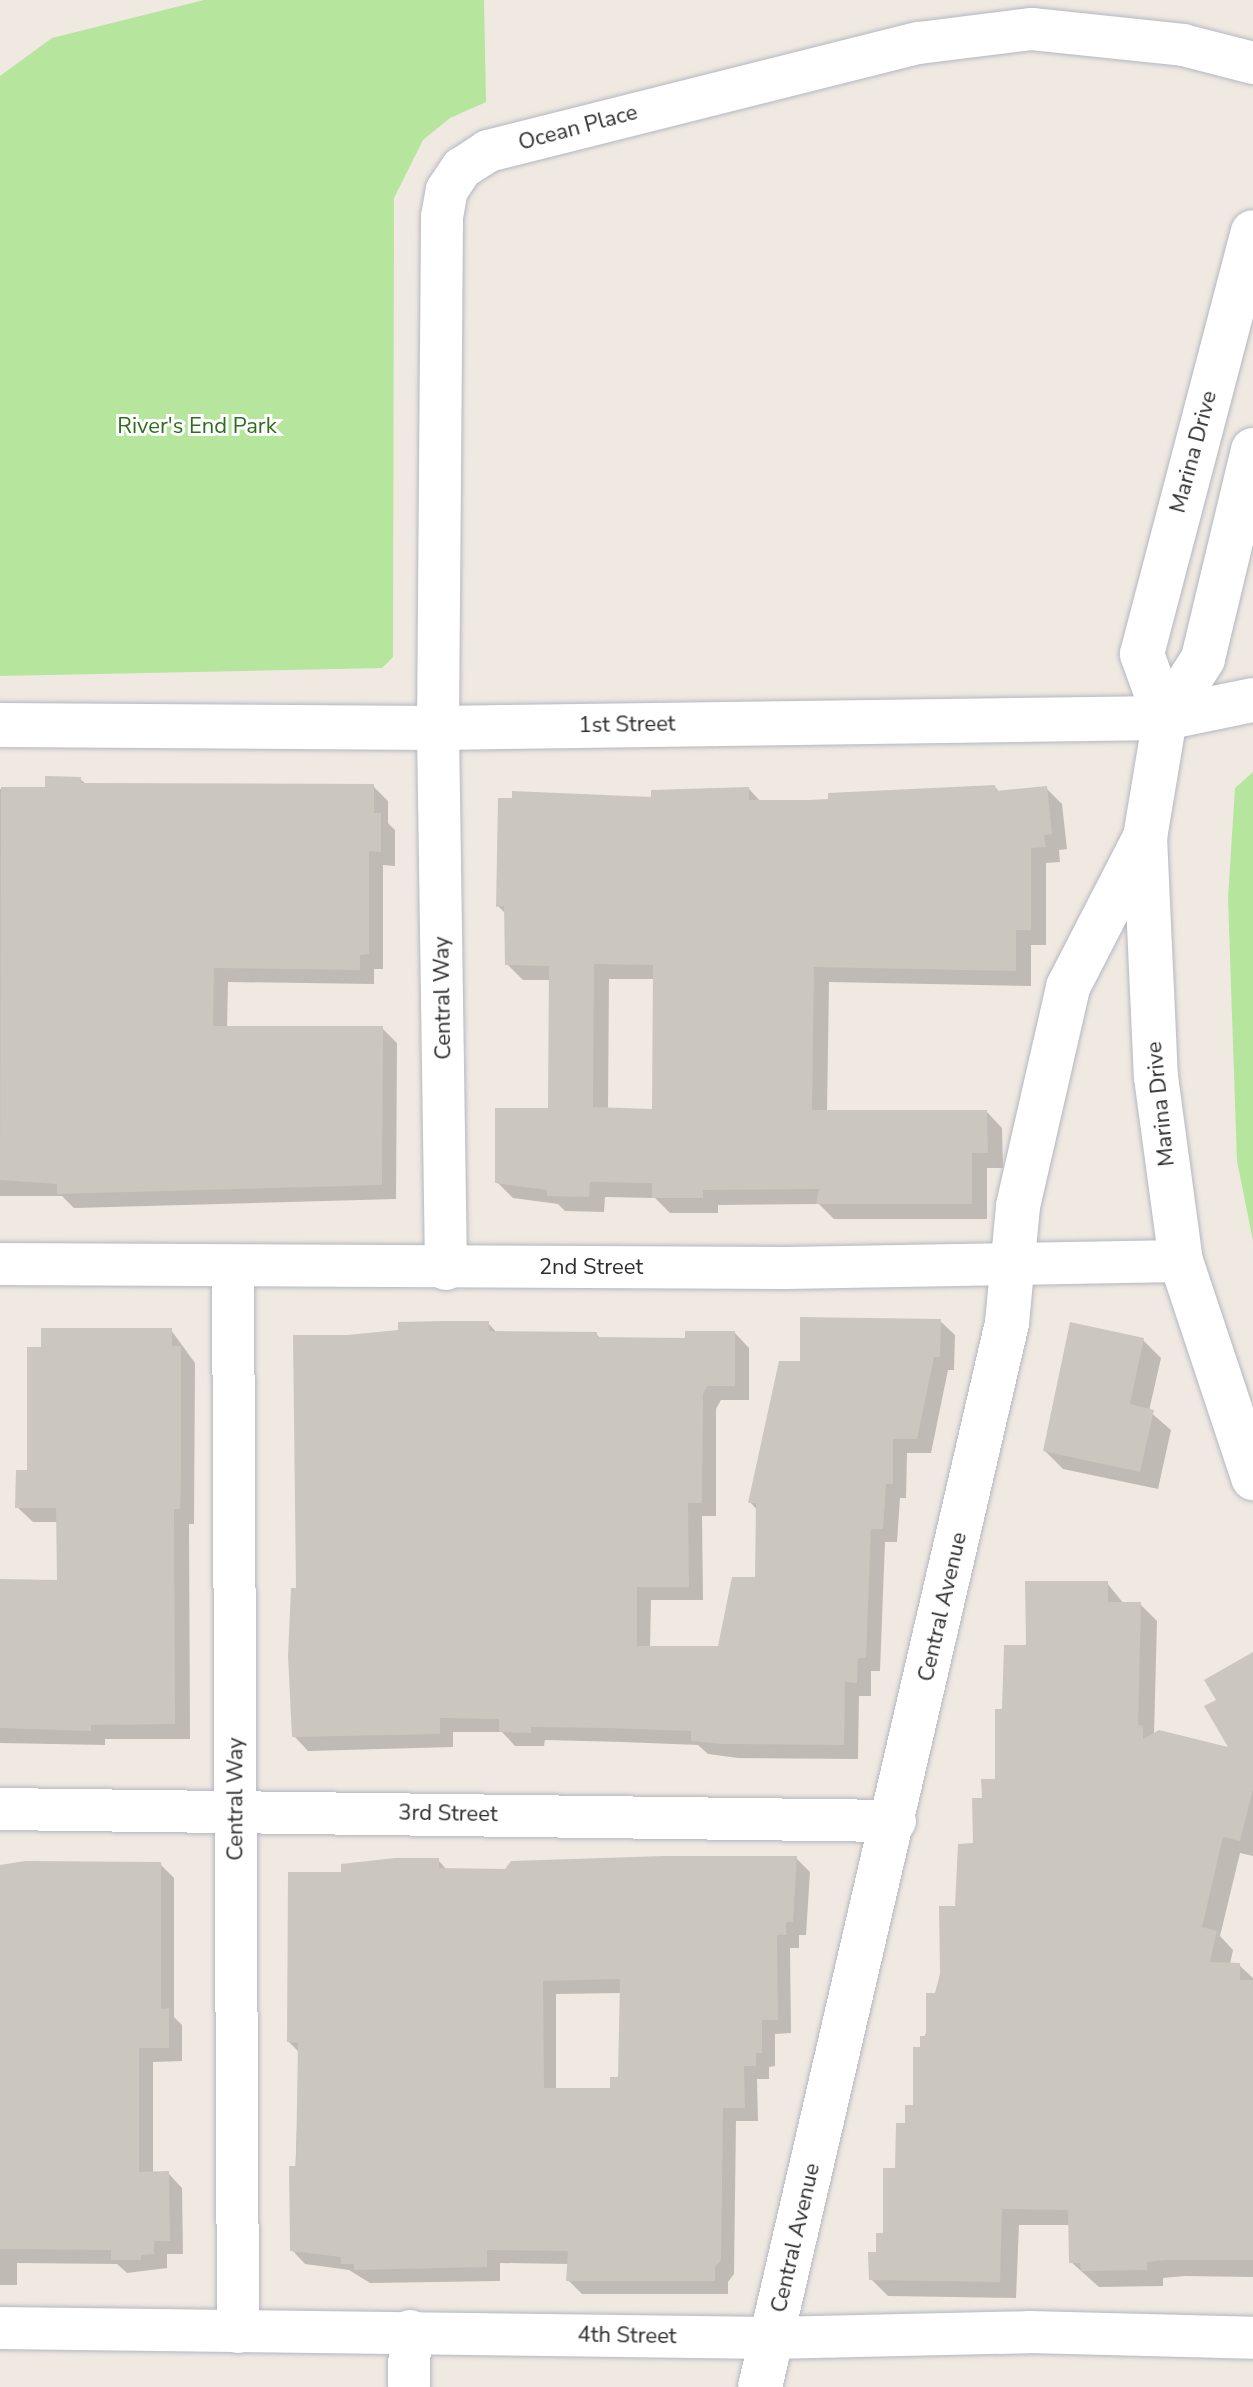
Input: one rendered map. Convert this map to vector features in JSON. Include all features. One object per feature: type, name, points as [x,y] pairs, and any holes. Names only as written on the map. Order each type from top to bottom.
[{"type":"street","name":"Ocean Place","points":[[438,728],[442,217],[447,190],[462,168],[488,151],[919,43],[1032,29],[1183,45],[1253,63]]},
{"type":"street","name":"Marina Drive","points":[[1165,718],[1142,654],[1253,232]]},
{"type":"street","name":"Marina Drive","points":[[1251,473],[1203,659],[1165,718],[1145,837],[1156,1077],[1181,1261],[1253,1478]]},
{"type":"street","name":"1st Street","points":[[0,725],[438,728],[1165,718],[1253,700]]},
{"type":"street","name":"Central Way","points":[[438,728],[446,1269]]},
{"type":"street","name":"Central Avenue","points":[[760,2387],[895,1821],[1007,1323],[1018,1206],[1068,987],[1145,837]]},
{"type":"street","name":"2nd Street","points":[[0,1264],[446,1269],[1012,1263],[1136,1266],[1181,1261]]},
{"type":"street","name":"Central Way","points":[[233,1266],[238,2332]]},
{"type":"street","name":"3rd Street","points":[[0,1809],[895,1821]]},
{"type":"street","name":"4th Street","points":[[0,2328],[772,2338],[1029,2332],[1253,2338]]},
{"type":"street","points":[[409,2387],[410,2331]]},
{"type":"green space","name":"River's End Park","points":[[204,0],[484,0],[486,102],[450,118],[423,140],[394,198],[393,657],[382,668],[0,676],[0,76],[52,38]]},
{"type":"green space","points":[[1253,772],[1253,1241],[1237,1161],[1228,898],[1235,788]]},
{"type":"building","points":[[45,776],[81,777],[81,783],[374,784],[374,813],[381,813],[381,852],[369,851],[369,954],[360,955],[360,970],[214,968],[213,1026],[383,1026],[382,1185],[57,1194],[57,1184],[0,1180],[1,787],[45,787]]},
{"type":"building","points":[[995,785],[996,791],[1047,786],[1052,834],[1044,835],[1046,847],[1031,848],[1031,930],[1016,930],[1016,971],[814,967],[812,1110],[987,1110],[988,1153],[972,1153],[972,1204],[816,1204],[819,1189],[703,1190],[703,1198],[652,1198],[652,1183],[590,1182],[589,1197],[547,1196],[547,1190],[495,1183],[495,1108],[548,1108],[549,966],[505,965],[504,906],[496,907],[498,798],[512,798],[512,791],[651,797],[651,790],[749,787],[749,800],[828,799],[828,793]],"holes":[[[594,964],[653,965],[652,1109],[593,1107]]]},
{"type":"building","points":[[800,1317],[941,1319],[940,1357],[934,1357],[917,1439],[893,1439],[893,1484],[886,1484],[883,1529],[871,1529],[866,1658],[858,1658],[857,1683],[845,1682],[844,1745],[723,1744],[691,1741],[691,1731],[531,1727],[531,1733],[499,1732],[499,1719],[440,1718],[440,1734],[292,1737],[288,1656],[291,1588],[296,1588],[293,1335],[347,1335],[398,1330],[398,1322],[445,1321],[489,1321],[489,1331],[597,1332],[597,1337],[685,1338],[685,1331],[735,1331],[735,1386],[707,1386],[703,1394],[702,1503],[688,1503],[689,1587],[637,1587],[637,1646],[718,1646],[732,1577],[755,1577],[756,1503],[748,1503],[779,1361],[800,1361]]},
{"type":"building","points":[[1070,1322],[1144,1338],[1130,1404],[1154,1410],[1140,1472],[1043,1451]]},
{"type":"building","points":[[41,1328],[172,1328],[172,1346],[181,1346],[180,1509],[174,1509],[175,1724],[91,1725],[91,1731],[0,1728],[0,1579],[57,1580],[56,1508],[15,1508],[16,1470],[27,1470],[27,1347],[41,1347]]},
{"type":"building","points":[[1025,1581],[1108,1581],[1108,1602],[1141,1602],[1138,1725],[1143,1726],[1143,1739],[1159,1730],[1228,1747],[1204,1706],[1216,1700],[1204,1680],[1253,1652],[1253,1789],[1240,1841],[1223,1837],[1202,1927],[1217,1931],[1210,1962],[1240,1963],[1240,1980],[1253,1980],[1253,2260],[1166,2260],[1147,2262],[1147,2270],[1081,2271],[1080,2263],[1069,2263],[1068,2210],[1002,2209],[1000,2282],[869,2280],[868,2252],[876,2252],[876,2233],[883,2233],[883,2168],[895,2168],[896,2123],[905,2123],[905,2105],[913,2105],[913,2047],[920,2047],[920,2036],[926,2036],[926,1993],[935,1993],[940,1974],[939,1906],[955,1906],[958,1844],[973,1843],[972,1798],[982,1798],[981,1779],[995,1779],[995,1709],[1002,1709],[1004,1645],[1026,1645]]},
{"type":"building","points":[[797,1856],[793,1922],[786,1922],[786,1935],[777,1935],[778,2020],[762,2020],[762,2053],[756,2053],[756,2066],[744,2066],[745,2108],[723,2108],[721,2260],[715,2267],[715,2281],[566,2281],[568,2251],[487,2250],[487,2267],[354,2270],[354,2264],[341,2264],[341,2257],[290,2251],[289,2166],[296,2166],[298,2043],[287,2042],[288,1872],[341,1872],[341,1864],[395,1858],[439,1858],[439,1868],[505,1869],[511,1861]],"holes":[[[620,1979],[618,2077],[610,2077],[610,2088],[544,2088],[543,1981]]]},
{"type":"building","points":[[25,1861],[161,1862],[161,2009],[169,2008],[169,2048],[139,2048],[139,2172],[169,2171],[170,2241],[154,2241],[154,2254],[141,2255],[141,2260],[111,2260],[111,2250],[0,2249],[0,1865]]}]
